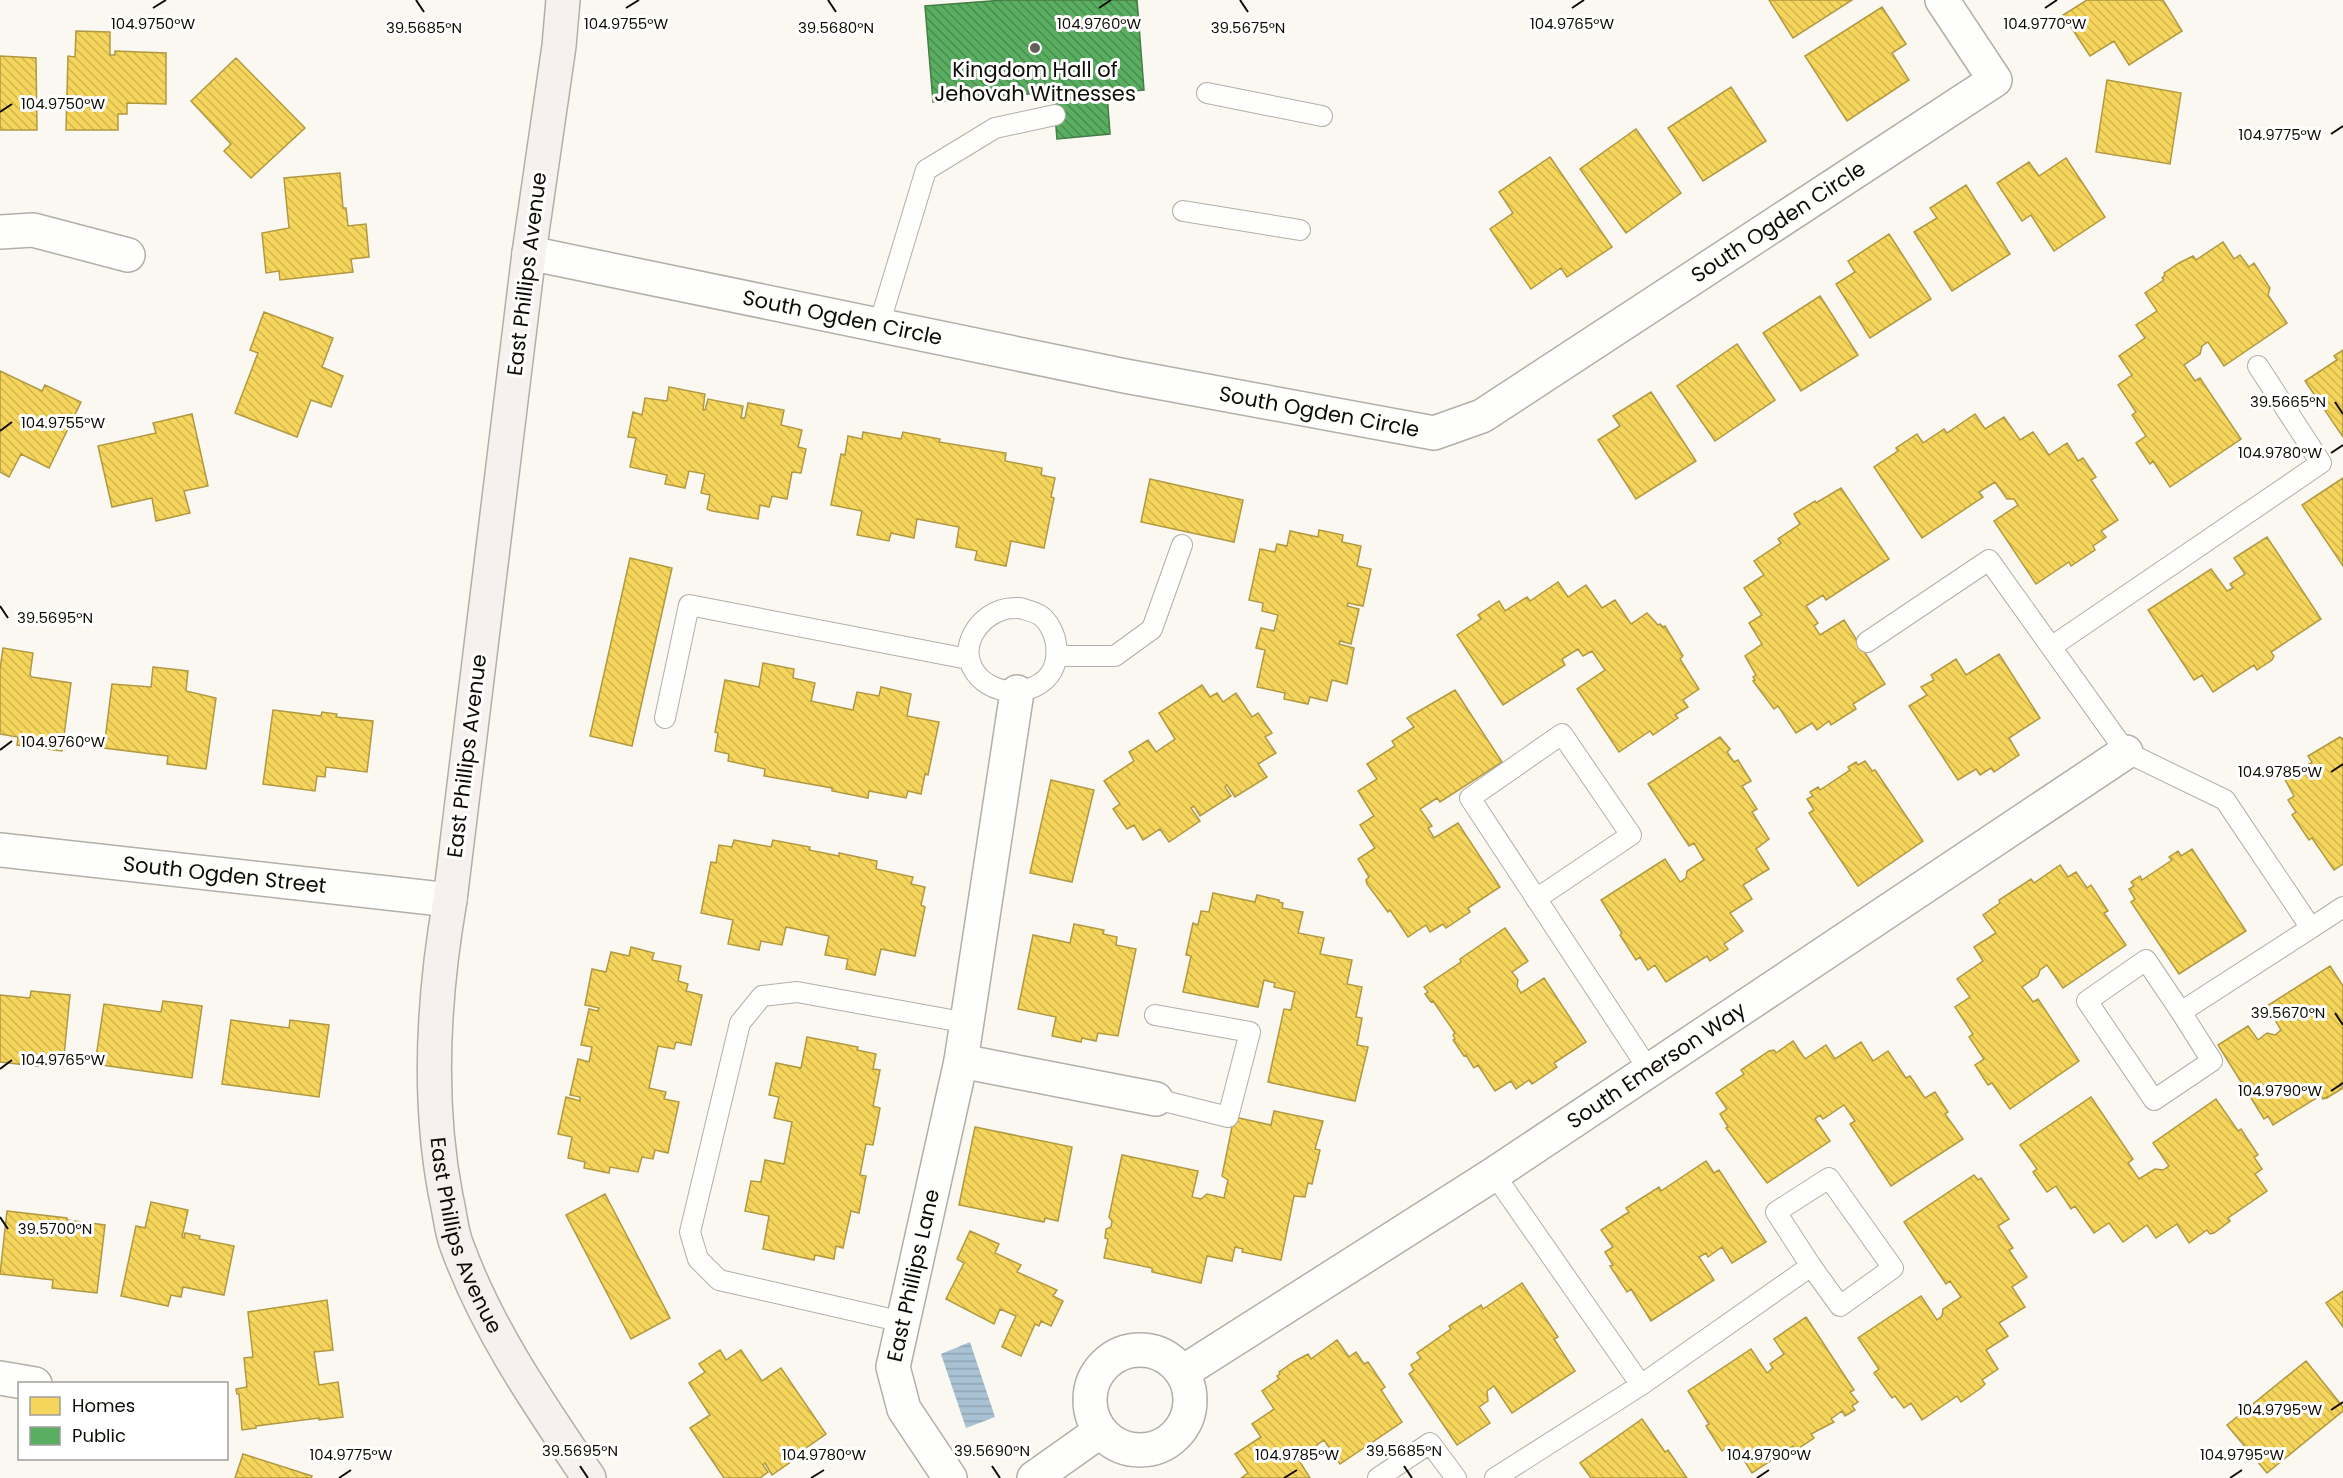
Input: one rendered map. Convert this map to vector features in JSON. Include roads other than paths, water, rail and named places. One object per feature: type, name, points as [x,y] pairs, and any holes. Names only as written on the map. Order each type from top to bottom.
[{"type":"street","name":"East Phillips Avenue","points":[[563,0],[559,46],[529,253],[450,900],[438,981],[434,1030],[436,1108],[441,1172],[456,1243],[475,1291],[513,1364],[589,1478]]},
{"type":"street","name":"South Ogden Circle","points":[[529,253],[1125,376],[1434,433],[1482,416],[1995,80],[1942,0]]},
{"type":"street","points":[[0,232],[33,230],[128,255]]},
{"type":"street","name":"East Phillips Lane","points":[[950,1478],[904,1409],[893,1367],[962,1061],[1017,692]]},
{"type":"street","name":"South Emerson Way","points":[[1183,1372],[1494,1174],[2126,752]]},
{"type":"street","name":"South Ogden Street","points":[[0,850],[450,900]]},
{"type":"street","points":[[962,1061],[1156,1099]]},
{"type":"street","points":[[1135,1349],[1162,1354],[1183,1372],[1191,1397],[1186,1422],[1170,1442],[1146,1451],[1120,1448],[1099,1432],[1089,1407],[1093,1380],[1110,1359],[1135,1349]]},
{"type":"street","points":[[0,1378],[28,1382]]},
{"type":"street","points":[[1034,1478],[1099,1432]]},
{"type":"lane","points":[[1207,93],[1322,116]]},
{"type":"lane","points":[[879,325],[926,170],[995,128],[1055,115]]},
{"type":"lane","points":[[1183,211],[1300,230]]},
{"type":"lane","points":[[2051,647],[2321,463],[2258,366]]},
{"type":"lane","points":[[1057,656],[1115,656],[1152,629],[1182,545]]},
{"type":"lane","points":[[1867,642],[1989,560],[2126,752],[2225,800],[2311,928]]},
{"type":"lane","points":[[665,718],[689,605],[968,659]]},
{"type":"lane","points":[[1020,608],[1042,617],[1055,636],[1057,656],[1052,672],[1038,683],[1017,692],[998,690],[986,685],[975,673],[968,659],[968,646],[973,632],[986,619],[1002,610],[1020,608]]},
{"type":"lane","points":[[1536,899],[1631,834],[1562,734],[1470,798],[1536,899],[1649,1070]]},
{"type":"lane","points":[[2181,1012],[2343,907]]},
{"type":"lane","points":[[2146,960],[2181,1012],[2212,1061],[2154,1100],[2087,1001],[2146,960]]},
{"type":"lane","points":[[903,1322],[719,1280],[698,1259],[690,1232],[740,1023],[762,996],[797,992],[968,1023]]},
{"type":"lane","points":[[1155,1016],[1250,1032],[1228,1117],[1156,1099]]},
{"type":"lane","points":[[1494,1174],[1641,1385]]},
{"type":"lane","points":[[1829,1178],[1893,1268],[1840,1306],[1811,1266],[1776,1212],[1829,1178]]},
{"type":"lane","points":[[1495,1478],[1641,1385],[1811,1266]]},
{"type":"lane","points":[[1378,1478],[1430,1443],[1456,1478]]},
{"type":"water","points":[[970,1342],[995,1417],[966,1428],[941,1354]]},
{"type":"place","name":"Kingdom Hall of Jehovah Witnesses","points":[[1035,48]]}]
